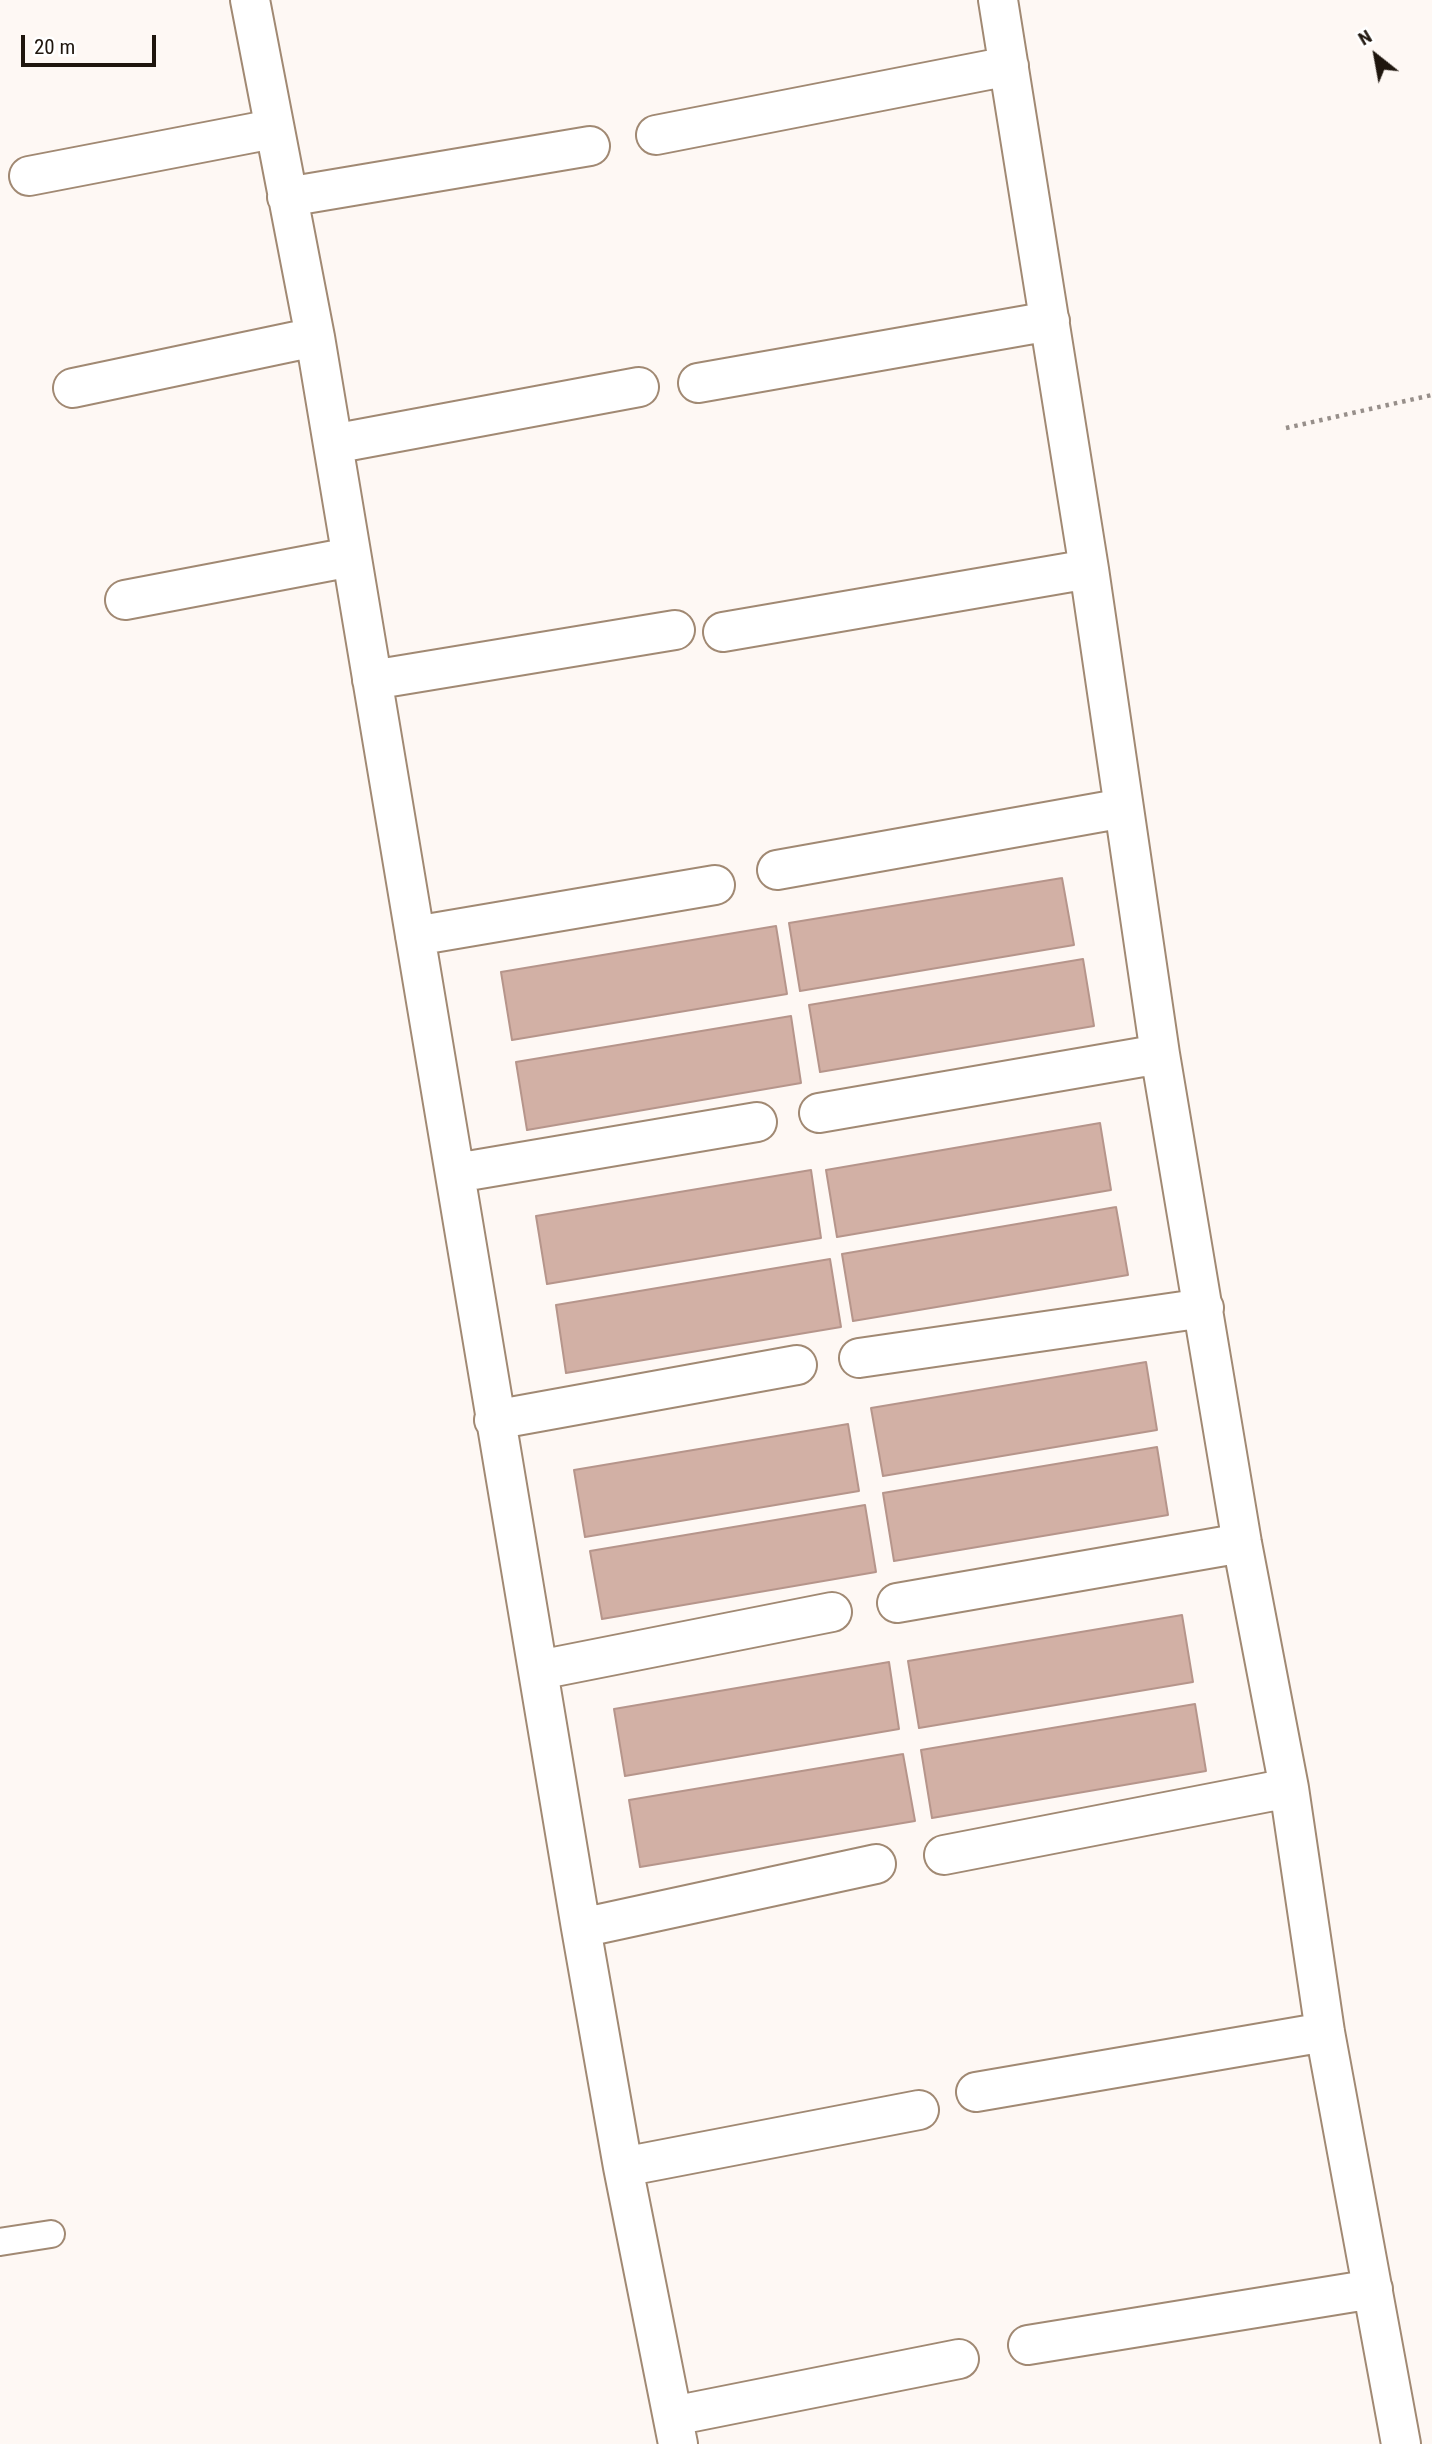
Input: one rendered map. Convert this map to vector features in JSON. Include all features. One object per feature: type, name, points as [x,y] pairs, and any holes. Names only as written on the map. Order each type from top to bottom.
[{"type":"street","points":[[250,0],[315,337],[581,1928],[623,2167],[676,2430],[960,2359]]},
{"type":"street","points":[[998,0],[1050,321],[1160,1054],[1242,1543],[1289,1788],[1325,2032],[1401,2444]]},
{"type":"street","points":[[656,135],[1009,66]]},
{"type":"street","points":[[29,176],[273,129]]},
{"type":"street","points":[[287,197],[590,146]]},
{"type":"street","points":[[698,383],[1050,321]]},
{"type":"street","points":[[73,388],[315,337]]},
{"type":"street","points":[[333,444],[639,387]]},
{"type":"street","points":[[125,600],[351,557]]},
{"type":"street","points":[[723,632],[1088,569]]},
{"type":"street","points":[[372,680],[675,631]]},
{"type":"street","points":[[777,870],[1124,808]]},
{"type":"street","points":[[415,936],[715,885]]},
{"type":"street","points":[[819,1113],[1160,1054]]},
{"type":"street","points":[[456,1173],[757,1122]]},
{"type":"street","points":[[859,1358],[1204,1308]]},
{"type":"street","points":[[494,1420],[797,1365]]},
{"type":"street","points":[[897,1603],[1242,1543]]},
{"type":"street","points":[[539,1670],[832,1612]]},
{"type":"street","points":[[944,1855],[1289,1788]]},
{"type":"street","points":[[581,1928],[876,1864]]},
{"type":"street","points":[[976,2092],[1325,2032]]},
{"type":"street","points":[[623,2167],[919,2110]]},
{"type":"street","points":[[1028,2345],[1373,2288]]},
{"type":"lane","points":[[0,2242],[51,2234]]},
{"type":"path","points":[[1286,428],[1432,395]]},
{"type":"building","points":[[1062,878],[1074,945],[800,991],[789,923]]},
{"type":"building","points":[[776,926],[787,994],[512,1040],[501,972]]},
{"type":"building","points":[[1083,959],[1094,1026],[820,1072],[809,1005]]},
{"type":"building","points":[[791,1016],[801,1083],[527,1130],[516,1062]]},
{"type":"building","points":[[1100,1123],[1111,1190],[837,1237],[826,1170]]},
{"type":"building","points":[[811,1170],[821,1238],[547,1284],[536,1216]]},
{"type":"building","points":[[1116,1207],[1128,1275],[853,1321],[842,1254]]},
{"type":"building","points":[[830,1259],[841,1327],[566,1373],[556,1305]]},
{"type":"building","points":[[1146,1362],[1157,1430],[883,1476],[871,1408]]},
{"type":"building","points":[[848,1424],[859,1491],[585,1537],[574,1470]]},
{"type":"building","points":[[1157,1447],[1168,1515],[894,1561],[883,1493]]},
{"type":"building","points":[[865,1505],[876,1572],[602,1619],[590,1551]]},
{"type":"building","points":[[1182,1615],[1193,1682],[919,1728],[908,1661]]},
{"type":"building","points":[[889,1662],[899,1729],[625,1776],[614,1709]]},
{"type":"building","points":[[1195,1704],[1206,1771],[932,1818],[921,1750]]},
{"type":"building","points":[[903,1754],[915,1821],[640,1867],[629,1800]]}]
